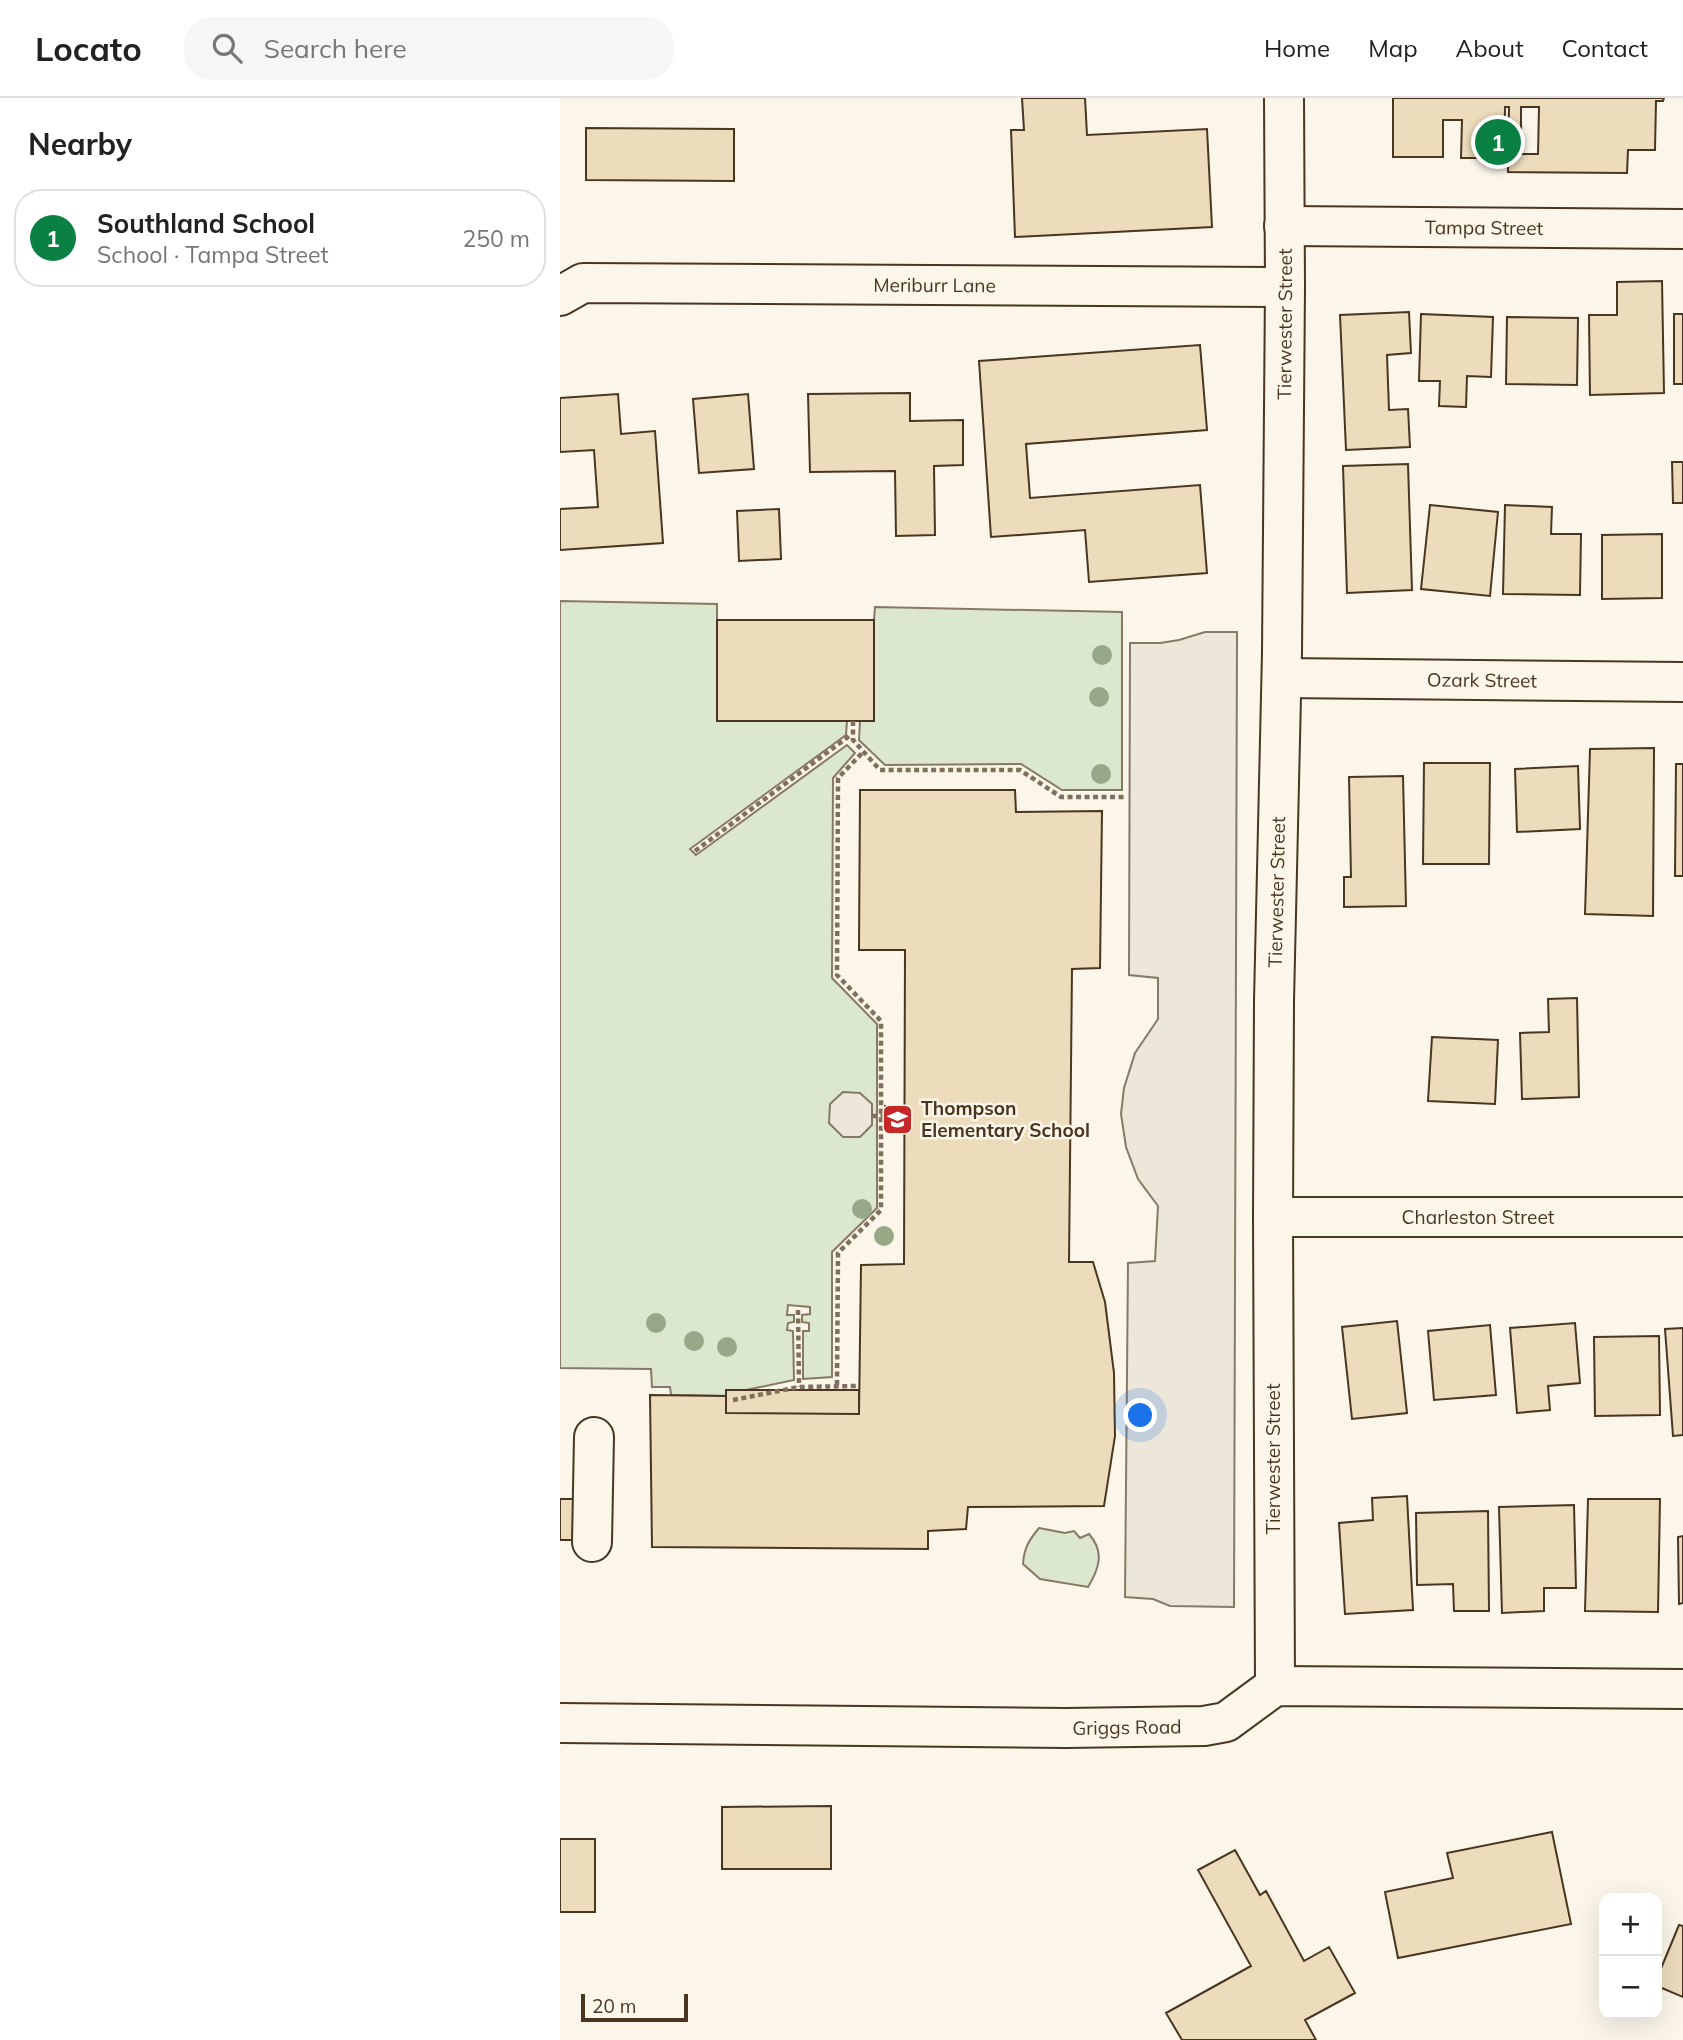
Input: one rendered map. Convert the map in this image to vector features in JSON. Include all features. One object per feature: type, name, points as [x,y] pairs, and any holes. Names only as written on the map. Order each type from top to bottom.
[{"type":"street","name":"Tierwester Street","points":[[1275,1686],[1274,1001],[1282,678],[1284,98]]},
{"type":"street","name":"Tampa Street","points":[[1284,226],[1683,229]]},
{"type":"street","name":"Meriburr Lane","points":[[572,289],[1285,287]]},
{"type":"street","name":"Ozark Street","points":[[1282,678],[1683,682]]},
{"type":"street","name":"Charleston Street","points":[[1273,1217],[1683,1217]]},
{"type":"street","points":[[592,1542],[594,1437]]},
{"type":"street","points":[[1275,1686],[1683,1689]]},
{"type":"street","name":"Griggs Road","points":[[560,1723],[1066,1728],[1204,1726],[1226,1722],[1275,1686]]},
{"type":"path","points":[[853,720],[853,740],[880,770],[1020,771],[1061,797],[1126,797]]},
{"type":"path","points":[[695,851],[853,733]]},
{"type":"path","points":[[837,1385],[838,1254],[881,1210],[881,1021],[837,975],[838,778],[863,752]]},
{"type":"path","points":[[872,1116],[904,1116]]},
{"type":"path","points":[[799,1310],[799,1387]]},
{"type":"path","points":[[733,1400],[799,1387],[858,1386]]},
{"type":"green space","points":[[560,601],[717,604],[717,721],[847,721],[846,735],[690,849],[696,855],[847,745],[855,753],[833,778],[832,978],[877,1024],[877,1208],[832,1252],[832,1377],[803,1379],[803,1331],[809,1331],[809,1323],[802,1322],[802,1315],[810,1314],[810,1307],[788,1305],[787,1315],[794,1315],[794,1322],[788,1323],[787,1330],[793,1331],[794,1380],[746,1390],[727,1390],[726,1396],[671,1395],[670,1387],[652,1387],[651,1369],[560,1368]]},
{"type":"green space","points":[[875,607],[1122,612],[1122,790],[1062,790],[1021,764],[885,765],[859,740],[860,721],[874,720]]},
{"type":"green space","points":[[1039,1528],[1065,1533],[1074,1531],[1080,1538],[1089,1534],[1097,1547],[1099,1560],[1088,1587],[1040,1579],[1023,1564],[1028,1544]]},
{"type":"shaded area","points":[[1205,632],[1237,632],[1234,1607],[1170,1606],[1153,1599],[1125,1597],[1128,1263],[1155,1261],[1158,1206],[1138,1179],[1126,1147],[1121,1114],[1124,1088],[1135,1053],[1158,1019],[1158,978],[1129,975],[1130,643],[1160,643]]},
{"type":"shaded area","points":[[843,1092],[860,1093],[872,1104],[872,1125],[860,1137],[843,1137],[829,1123],[830,1104]]},
{"type":"building","points":[[1022,98],[1085,98],[1087,135],[1207,129],[1212,227],[1015,237],[1011,130],[1024,130]]},
{"type":"building","points":[[1393,98],[1664,98],[1663,101],[1656,101],[1655,150],[1628,150],[1627,173],[1508,172],[1509,107],[1505,107],[1504,158],[1461,158],[1462,120],[1443,120],[1443,157],[1393,157]],"holes":[[[1521,107],[1539,107],[1538,154],[1521,154]]]},
{"type":"building","points":[[586,128],[734,129],[734,181],[586,180]]},
{"type":"building","points":[[1662,281],[1664,393],[1590,395],[1589,315],[1617,315],[1617,282]]},
{"type":"building","points":[[1409,312],[1411,353],[1387,355],[1389,410],[1408,409],[1410,447],[1346,450],[1340,315]]},
{"type":"building","points":[[1421,314],[1493,317],[1491,377],[1467,376],[1466,407],[1439,406],[1440,381],[1419,381]]},
{"type":"building","points":[[1674,314],[1683,314],[1683,384],[1674,384]]},
{"type":"building","points":[[1507,317],[1578,318],[1577,385],[1506,384]]},
{"type":"building","points":[[1200,345],[1207,430],[1026,444],[1030,498],[1200,485],[1207,573],[1089,582],[1085,530],[991,537],[979,361]]},
{"type":"building","points":[[910,393],[910,421],[963,420],[963,465],[934,466],[935,535],[896,536],[895,471],[810,472],[808,394]]},
{"type":"building","points":[[618,394],[621,434],[655,431],[663,543],[560,550],[560,509],[598,507],[594,450],[560,452],[560,398]]},
{"type":"building","points":[[748,394],[754,469],[699,473],[693,399]]},
{"type":"building","points":[[1672,462],[1683,462],[1683,503],[1673,503]]},
{"type":"building","points":[[1408,464],[1412,590],[1347,593],[1343,466]]},
{"type":"building","points":[[1430,505],[1498,512],[1490,596],[1421,589]]},
{"type":"building","points":[[1505,505],[1552,507],[1551,534],[1581,534],[1580,595],[1503,594]]},
{"type":"building","points":[[779,509],[781,559],[739,561],[737,511]]},
{"type":"building","points":[[1662,534],[1662,598],[1602,599],[1602,535]]},
{"type":"building","points":[[717,620],[874,620],[874,721],[717,721]]},
{"type":"building","points":[[1654,748],[1653,916],[1585,914],[1590,749]]},
{"type":"building","points":[[1424,763],[1490,763],[1489,864],[1423,864]]},
{"type":"building","points":[[1676,764],[1683,764],[1683,876],[1675,876]]},
{"type":"building","points":[[1578,766],[1580,829],[1517,832],[1515,769]]},
{"type":"building","points":[[1403,776],[1406,906],[1344,907],[1344,877],[1351,877],[1349,777]]},
{"type":"building","points":[[860,790],[1015,790],[1016,812],[1102,811],[1100,968],[1072,969],[1069,1262],[1093,1262],[1105,1302],[1114,1373],[1115,1436],[1104,1506],[968,1507],[966,1529],[928,1531],[928,1549],[652,1547],[650,1395],[726,1396],[726,1413],[859,1414],[861,1265],[904,1264],[905,950],[859,950]]},
{"type":"building","points":[[1577,998],[1579,1097],[1522,1099],[1520,1033],[1549,1032],[1548,999]]},
{"type":"building","points":[[1432,1037],[1498,1040],[1495,1104],[1428,1101]]},
{"type":"building","points":[[885,1106],[904,1106],[904,1125],[885,1124]]},
{"type":"building","points":[[1397,1321],[1407,1413],[1352,1419],[1342,1327]]},
{"type":"building","points":[[1575,1323],[1580,1383],[1548,1386],[1550,1410],[1517,1413],[1510,1328]]},
{"type":"building","points":[[1490,1325],[1496,1395],[1434,1400],[1428,1331]]},
{"type":"building","points":[[1683,1328],[1683,1435],[1673,1436],[1665,1329]]},
{"type":"building","points":[[1659,1336],[1660,1415],[1595,1416],[1594,1337]]},
{"type":"building","points":[[726,1390],[859,1390],[859,1414],[726,1413]]},
{"type":"building","points":[[1407,1496],[1413,1610],[1345,1614],[1339,1523],[1373,1520],[1372,1498]]},
{"type":"building","points":[[560,1499],[580,1499],[580,1540],[560,1540]]},
{"type":"building","points":[[1588,1499],[1660,1499],[1658,1612],[1585,1611]]},
{"type":"building","points":[[1574,1505],[1576,1588],[1544,1588],[1544,1611],[1502,1613],[1499,1507]]},
{"type":"building","points":[[1488,1511],[1489,1611],[1454,1611],[1453,1584],[1417,1585],[1416,1513]]},
{"type":"building","points":[[1683,1536],[1683,1603],[1679,1604],[1678,1537]]},
{"type":"building","points":[[831,1806],[831,1869],[722,1869],[722,1807]]},
{"type":"building","points":[[1552,1832],[1571,1924],[1398,1958],[1385,1892],[1453,1878],[1447,1853]]},
{"type":"building","points":[[560,1839],[595,1839],[595,1912],[560,1912]]},
{"type":"building","points":[[1235,1850],[1260,1895],[1266,1891],[1304,1961],[1329,1947],[1355,1993],[1305,2020],[1316,2040],[1182,2040],[1166,2013],[1251,1966],[1198,1870]]},
{"type":"building","points":[[1679,1925],[1683,1926],[1683,1997],[1662,1988],[1662,1966]]},
{"type":"place","name":"Southland School","points":[[1498,142]]},
{"type":"place","name":"Thompson Elementary School","points":[[898,1119]]}]
